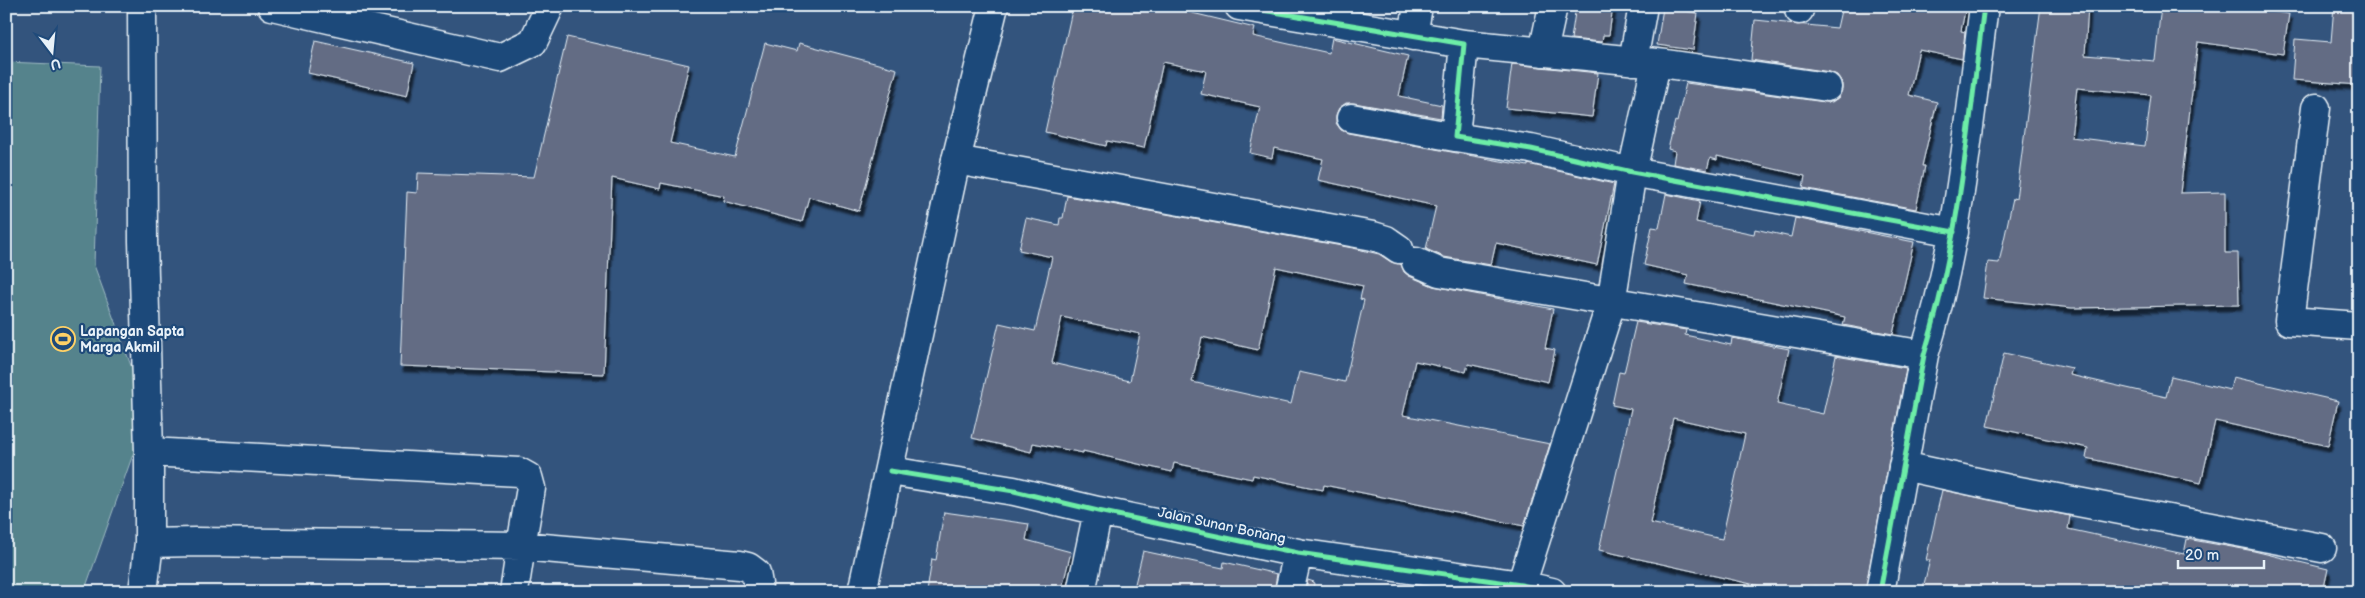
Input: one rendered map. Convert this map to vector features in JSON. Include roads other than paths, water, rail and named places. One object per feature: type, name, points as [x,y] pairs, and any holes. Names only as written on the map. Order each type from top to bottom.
[{"type":"street","points":[[142,6],[142,241],[149,452],[149,543],[143,592]]},
{"type":"street","points":[[272,6],[309,10],[500,58],[533,42],[550,6]]},
{"type":"street","points":[[862,592],[890,471],[956,160],[994,6]]},
{"type":"street","points":[[1239,6],[1464,44],[1645,62],[1827,87]]},
{"type":"street","points":[[1413,36],[1418,6]]},
{"type":"street","points":[[1543,52],[1553,6]]},
{"type":"street","points":[[1520,588],[1612,303],[1632,172],[1645,62],[1644,6]]},
{"type":"street","points":[[1880,592],[1924,355],[1933,326],[1954,232],[1984,6]]},
{"type":"street","points":[[1455,137],[1464,44]]},
{"type":"street","points":[[2316,108],[2290,321],[2359,326]]},
{"type":"street","points":[[1351,118],[1549,152],[1632,172],[1954,232]]},
{"type":"street","points":[[956,160],[1373,236],[1386,240],[1407,256],[1439,272],[1924,355]]},
{"type":"street","points":[[149,452],[519,472],[528,477],[532,488],[514,592]]},
{"type":"street","points":[[1903,466],[2322,548]]},
{"type":"street","name":"Jalan Sunan Bonang","points":[[890,471],[1014,491],[1098,511],[1298,553],[1552,592]]},
{"type":"street","points":[[1081,592],[1098,511]]},
{"type":"street","points":[[149,543],[521,546],[740,564],[756,573],[758,584],[756,592]]},
{"type":"street","points":[[1289,592],[1298,553]]},
{"type":"place","name":"Lapangan Sapta Marga Akmil","points":[[63,339]]}]
